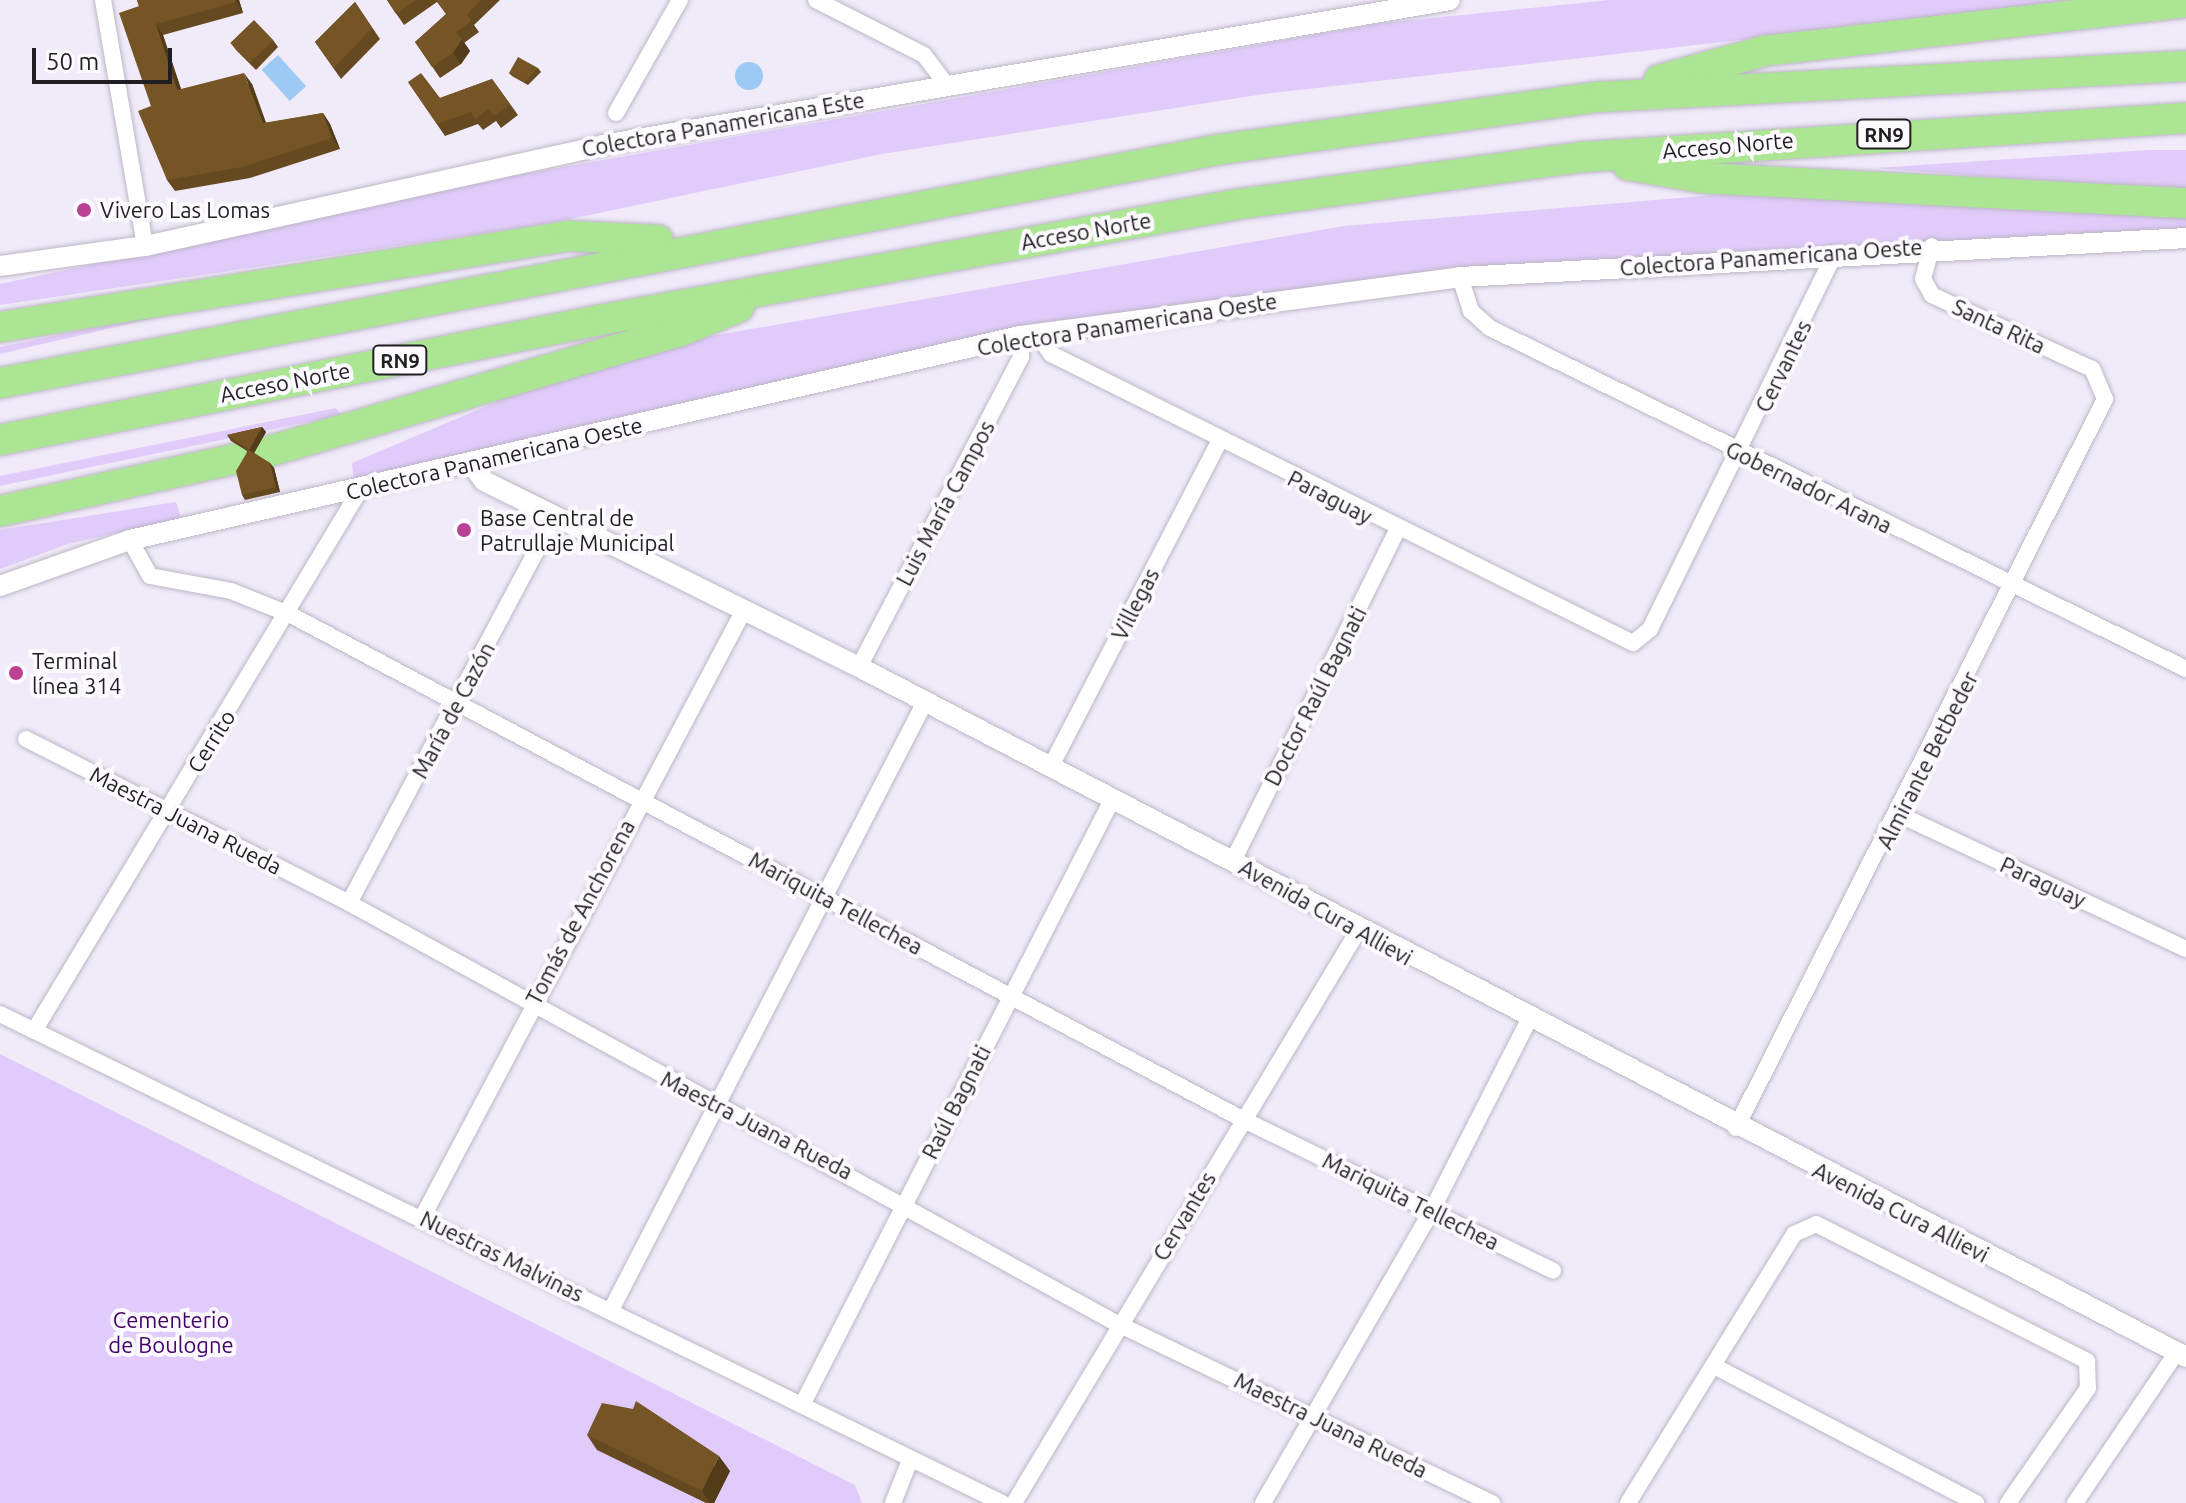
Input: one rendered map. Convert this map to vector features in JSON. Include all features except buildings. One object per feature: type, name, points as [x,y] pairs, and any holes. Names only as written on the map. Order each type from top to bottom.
[{"type":"highway","points":[[1599,97],[1764,51],[2186,2]]},
{"type":"highway","points":[[0,383],[1058,175],[1599,97],[2186,66]]},
{"type":"highway","name":"Acceso Norte","points":[[0,440],[800,282],[1239,204],[1583,157],[2186,118]]},
{"type":"highway","points":[[1583,157],[1703,178],[2186,203]]},
{"type":"highway","points":[[0,327],[568,236],[708,242]]},
{"type":"highway","points":[[270,451],[678,332],[800,282]]},
{"type":"highway","points":[[0,511],[235,459]]},
{"type":"street","points":[[103,0],[145,246]]},
{"type":"street","points":[[616,113],[680,0]]},
{"type":"street","points":[[816,0],[924,55],[946,84]]},
{"type":"street","name":"Colectora Panamericana Este","points":[[0,266],[145,246],[603,145],[1450,0]]},
{"type":"street","name":"Colectora Panamericana Oeste","points":[[0,586],[130,540],[1029,335],[1460,277],[1932,246],[2186,238]]},
{"type":"street","name":"Santa Rita","points":[[1932,246],[1923,279],[1932,295],[2092,369],[2105,387]]},
{"type":"street","name":"Cervantes","points":[[1633,643],[1650,629],[1740,453],[1835,253]]},
{"type":"street","name":"Gobernador Arana","points":[[1460,277],[1471,311],[1490,328],[2186,669]]},
{"type":"street","name":"Paraguay","points":[[1029,335],[1051,354],[1397,531],[1633,643]]},
{"type":"street","name":"Luis María Campos","points":[[859,667],[1021,357],[1029,335]]},
{"type":"street","name":"Almirante Betbeder","points":[[1736,1128],[1900,815],[2014,586],[2105,387]]},
{"type":"street","name":"Villegas","points":[[1050,768],[1220,440]]},
{"type":"street","name":"Avenida Cura Allievi","points":[[471,463],[484,481],[859,667],[1736,1128],[2183,1349]]},
{"type":"street","name":"Cerrito","points":[[34,1031],[167,811],[291,615],[360,490]]},
{"type":"street","name":"María de Cazón","points":[[349,903],[555,515]]},
{"type":"street","name":"Doctor Raúl Bagnati","points":[[1233,861],[1397,531]]},
{"type":"street","name":"Mariquita Tellechea","points":[[130,540],[150,576],[231,591],[291,615],[1242,1119],[1553,1271]]},
{"type":"street","name":"Tomás de Anchorena","points":[[423,1216],[529,1005],[744,610]]},
{"type":"street","points":[[611,1310],[822,895],[925,702]]},
{"type":"street","name":"Maestra Juana Rueda","points":[[26,739],[349,903],[529,1005],[904,1201],[1118,1324],[1314,1414],[1492,1503]]},
{"type":"street","name":"Raúl Bagnati","points":[[802,1405],[1112,800]]},
{"type":"street","name":"Paraguay","points":[[1900,815],[2186,949]]},
{"type":"street","name":"Cervantes","points":[[1014,1503],[1118,1324],[1358,931]]},
{"type":"street","name":"Nuestras Malvinas","points":[[0,1014],[423,1216],[1002,1503]]},
{"type":"street","points":[[1263,1503],[1432,1210],[1529,1020]]},
{"type":"street","points":[[1628,1503],[1794,1234],[1829,1225],[2087,1361],[2088,1388],[2008,1503]]},
{"type":"street","points":[[2075,1503],[2183,1349]]},
{"type":"street","points":[[1714,1366],[1976,1503]]},
{"type":"street","points":[[893,1503],[910,1460]]},
{"type":"green space","points":[[1610,0],[2093,0],[1264,94],[882,154],[551,223],[0,305],[0,284],[501,178],[1383,23]]},
{"type":"green space","points":[[2150,150],[2186,150],[2186,192],[1876,168]]},
{"type":"green space","points":[[1821,186],[2186,215],[2186,230],[1509,267],[1020,330],[354,483],[352,463],[565,373],[648,347],[1344,226]]},
{"type":"green space","points":[[274,290],[0,354],[0,347]]},
{"type":"green space","points":[[336,408],[341,415],[0,486],[0,476]]},
{"type":"green space","points":[[176,502],[181,518],[68,544],[0,569],[0,530]]},
{"type":"green space","name":"Cementerio de Boulogne","points":[[0,1054],[855,1485],[862,1503],[0,1503]]},
{"type":"water","points":[[278,55],[306,86],[290,101],[262,70]]},
{"type":"water","points":[[749,62],[759,66],[763,76],[759,86],[749,90],[739,86],[735,76],[739,66]]},
{"type":"place","name":"Vivero Las Lomas","points":[[84,210]]},
{"type":"place","name":"Base Central de Patrullaje Municipal","points":[[464,530]]},
{"type":"place","name":"Terminal línea 314","points":[[16,673]]}]
